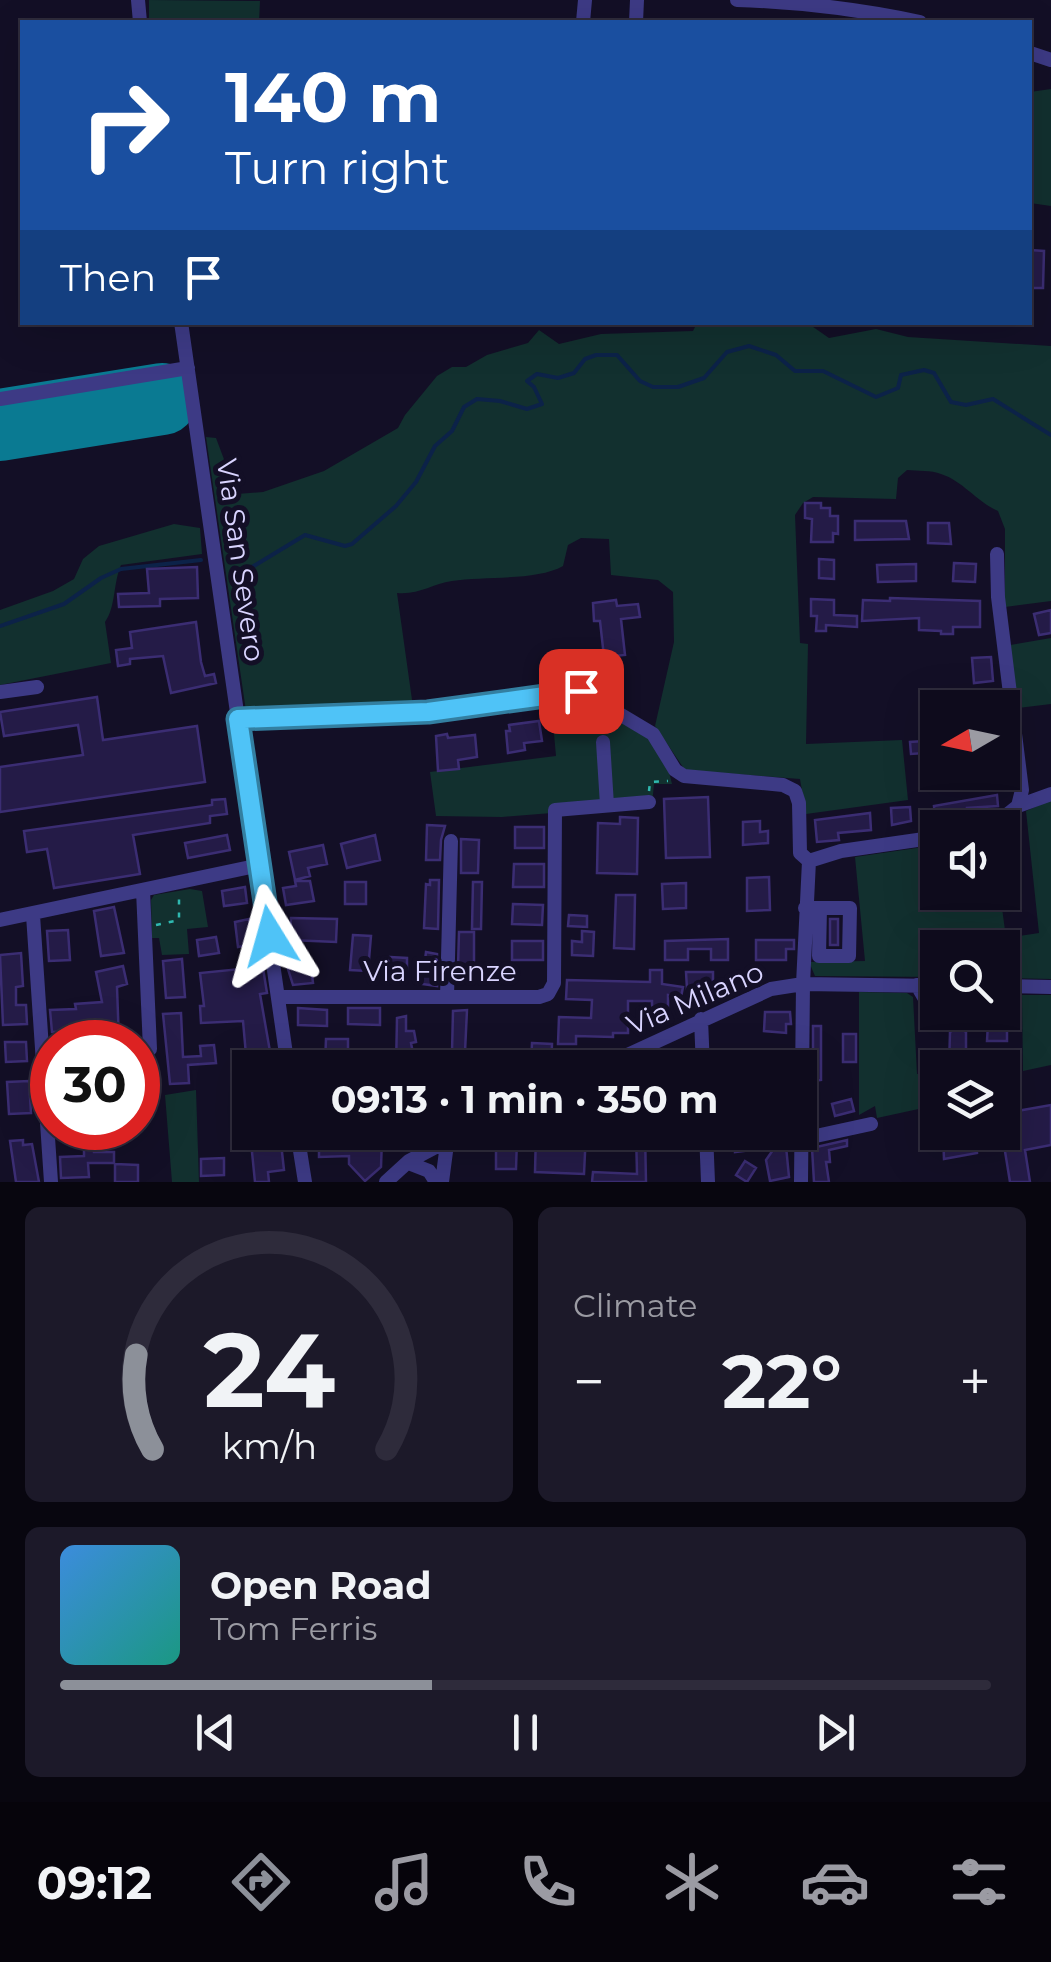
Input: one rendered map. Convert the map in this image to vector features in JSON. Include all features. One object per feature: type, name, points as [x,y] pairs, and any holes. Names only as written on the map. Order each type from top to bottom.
[{"type":"street","points":[[737,0],[826,6],[908,20]]},
{"type":"street","name":"Via San Severo","points":[[181,325],[285,1050]]},
{"type":"street","points":[[0,399],[188,368]]},
{"type":"street","points":[[997,554],[998,597],[1022,790],[1018,806]]},
{"type":"street","points":[[0,692],[37,688]]},
{"type":"street","points":[[238,719],[428,712],[581,691],[653,734],[684,776]]},
{"type":"street","points":[[603,742],[607,806],[648,802]]},
{"type":"street","name":"Via Milano","points":[[637,1050],[772,989],[803,984],[812,908],[809,861],[800,853],[799,803],[795,791],[783,785],[684,776]]},
{"type":"street","points":[[1013,810],[1051,794]]},
{"type":"street","name":"Via Firenze","points":[[278,997],[548,994],[554,983],[555,810],[607,806]]},
{"type":"street","points":[[809,861],[920,840]]},
{"type":"street","points":[[446,996],[451,841]]},
{"type":"street","points":[[0,920],[260,864]]},
{"type":"street","points":[[143,890],[149,1020]]},
{"type":"street","points":[[33,915],[51,1182]]},
{"type":"street","points":[[803,1050],[803,984],[920,985]]},
{"type":"street","points":[[917,985],[920,991]]},
{"type":"street","points":[[1020,987],[1051,987]]},
{"type":"street","points":[[701,1019],[702,1050]]},
{"type":"street","points":[[817,1136],[871,1124]]},
{"type":"street","points":[[300,1150],[304,1182]]},
{"type":"street","points":[[391,1177],[430,1150]]},
{"type":"street","points":[[391,1177],[434,1150]]},
{"type":"street","points":[[411,1164],[428,1171],[439,1182],[451,1150]]},
{"type":"street","points":[[707,1150],[708,1182]]},
{"type":"street","points":[[801,1182],[802,1150]]},
{"type":"path","points":[[648,802],[650,782],[673,781],[684,776]]},
{"type":"path","points":[[144,927],[179,920],[178,882]]},
{"type":"green space","points":[[149,0],[260,1],[259,20],[149,20]]},
{"type":"green space","points":[[1051,89],[1051,206],[1032,203],[1032,92]]},
{"type":"green space","points":[[696,325],[810,325],[829,338],[876,329],[908,337],[1051,346],[1051,601],[1005,607],[1005,529],[998,511],[941,474],[907,470],[898,478],[896,499],[813,497],[795,515],[800,643],[808,644],[806,744],[902,740],[908,800],[806,814],[800,779],[685,770],[655,726],[674,642],[673,592],[658,580],[611,575],[609,539],[581,538],[568,545],[563,566],[552,571],[452,581],[397,593],[413,707],[246,711],[206,437],[216,438],[237,494],[263,492],[324,471],[398,428],[437,376],[452,367],[466,367],[487,355],[528,343],[539,330],[559,344],[601,334],[693,331]]},
{"type":"green space","points":[[174,524],[200,528],[202,554],[121,565],[105,622],[111,663],[0,685],[0,610],[74,579],[83,559],[99,546]]},
{"type":"green space","points":[[1051,638],[1051,704],[1020,708],[1010,645]]},
{"type":"green space","points":[[584,697],[611,718],[648,738],[658,749],[672,784],[654,784],[652,805],[502,817],[436,816],[430,772],[556,756],[551,701]]},
{"type":"green space","points":[[1051,800],[1051,979],[1020,978],[1020,936],[1039,933],[1026,811]]},
{"type":"green space","points":[[920,847],[920,910],[1002,910],[1005,930],[920,930],[920,977],[815,976],[809,962],[865,961],[855,857]]},
{"type":"green space","points":[[202,891],[208,927],[187,929],[189,954],[162,955],[159,938],[152,938],[151,900],[154,895]]},
{"type":"green space","points":[[859,992],[907,993],[913,997],[920,1109],[877,1118],[875,1106],[859,1115]]},
{"type":"green space","points":[[1022,995],[1051,995],[1051,1065],[1023,1071]]},
{"type":"green space","points":[[196,1090],[199,1182],[172,1182],[165,1095]]},
{"type":"building","points":[[1032,250],[1044,251],[1043,288],[1032,288]]},
{"type":"building","points":[[805,503],[821,503],[821,508],[830,508],[830,516],[838,516],[838,534],[833,533],[833,542],[811,542],[812,519],[805,518]]},
{"type":"building","points":[[855,521],[906,521],[909,539],[855,540]]},
{"type":"building","points":[[928,523],[949,523],[951,544],[928,543]]},
{"type":"building","points":[[819,559],[834,560],[834,579],[819,578]]},
{"type":"building","points":[[954,563],[976,564],[975,582],[953,581]]},
{"type":"building","points":[[916,564],[916,581],[878,582],[877,565]]},
{"type":"building","points":[[197,567],[198,598],[160,599],[160,606],[119,607],[118,594],[149,593],[147,569]]},
{"type":"building","points":[[811,599],[834,600],[834,615],[857,616],[857,627],[826,625],[826,631],[816,631],[817,616],[811,616]]},
{"type":"building","points":[[616,600],[617,606],[638,604],[640,617],[621,619],[625,655],[604,657],[600,621],[594,621],[593,603]]},
{"type":"building","points":[[863,600],[980,601],[980,627],[953,627],[953,634],[941,634],[919,630],[919,618],[862,621]]},
{"type":"building","points":[[1051,610],[1051,633],[1039,635],[1034,614]]},
{"type":"building","points":[[196,622],[205,676],[214,674],[216,683],[171,693],[163,656],[130,659],[130,664],[118,666],[116,650],[132,648],[130,632]]},
{"type":"building","points":[[991,657],[993,681],[974,683],[972,658]]},
{"type":"building","points":[[97,697],[103,740],[197,726],[205,782],[0,812],[0,767],[83,755],[78,725],[4,736],[0,712]]},
{"type":"building","points":[[539,721],[542,741],[524,743],[525,750],[508,753],[509,725]]},
{"type":"building","points":[[447,734],[448,738],[475,735],[477,757],[458,760],[459,769],[438,771],[436,736]]},
{"type":"building","points":[[920,741],[920,753],[911,754],[910,742]]},
{"type":"building","points":[[997,795],[998,806],[934,810],[934,806]]},
{"type":"building","points":[[708,797],[710,857],[666,858],[664,799]]},
{"type":"building","points":[[225,799],[227,814],[210,816],[210,823],[133,835],[140,874],[54,888],[47,849],[27,852],[24,831],[212,805],[212,800]]},
{"type":"building","points":[[910,807],[911,821],[892,825],[891,808]]},
{"type":"building","points":[[870,813],[871,830],[838,833],[839,840],[817,842],[815,820]]},
{"type":"building","points":[[620,817],[638,818],[637,874],[597,873],[598,823],[620,824]]},
{"type":"building","points":[[760,821],[760,832],[768,831],[768,843],[743,845],[743,822]]},
{"type":"building","points":[[427,825],[445,826],[440,860],[426,860]]},
{"type":"building","points":[[515,827],[544,827],[544,848],[515,848]]},
{"type":"building","points":[[227,835],[230,850],[188,858],[185,843]]},
{"type":"building","points":[[375,835],[380,860],[347,868],[341,844]]},
{"type":"building","points":[[461,839],[479,840],[478,873],[461,873]]},
{"type":"building","points":[[323,845],[327,864],[308,868],[310,876],[295,880],[289,852]]},
{"type":"building","points":[[514,864],[544,864],[544,887],[513,887]]},
{"type":"building","points":[[769,877],[770,910],[747,911],[747,878]]},
{"type":"building","points":[[430,880],[439,880],[438,929],[424,928],[426,884],[430,885]]},
{"type":"building","points":[[295,881],[310,881],[314,901],[286,905],[283,888],[296,886]]},
{"type":"building","points":[[345,882],[366,882],[366,904],[345,904]]},
{"type":"building","points":[[473,882],[482,882],[481,929],[472,929]]},
{"type":"building","points":[[686,883],[686,908],[663,909],[662,884]]},
{"type":"building","points":[[245,887],[247,903],[224,906],[222,891]]},
{"type":"building","points":[[616,895],[635,895],[634,949],[614,948]]},
{"type":"building","points":[[513,904],[543,905],[542,925],[512,924]]},
{"type":"building","points":[[114,907],[124,953],[101,956],[94,911]]},
{"type":"building","points":[[569,915],[587,916],[587,927],[568,926]]},
{"type":"building","points":[[291,918],[337,919],[336,942],[290,940]]},
{"type":"building","points":[[249,919],[253,944],[238,947],[235,922]]},
{"type":"building","points":[[830,919],[838,919],[838,945],[830,945]]},
{"type":"building","points":[[68,930],[70,960],[49,961],[47,931]]},
{"type":"building","points":[[582,931],[594,932],[593,956],[572,955],[572,941],[582,942]]},
{"type":"building","points":[[459,932],[474,932],[474,967],[458,967]]},
{"type":"building","points":[[353,935],[371,936],[368,971],[350,970]]},
{"type":"building","points":[[216,937],[219,953],[199,956],[197,940]]},
{"type":"building","points":[[728,939],[728,960],[711,960],[711,949],[688,949],[688,960],[665,960],[665,941]]},
{"type":"building","points":[[756,940],[794,940],[794,949],[786,949],[786,960],[756,960]]},
{"type":"building","points":[[512,941],[543,941],[543,960],[512,960]]},
{"type":"building","points":[[426,952],[437,954],[437,986],[422,984]]},
{"type":"building","points":[[21,953],[23,986],[16,987],[16,1005],[26,1005],[27,1024],[3,1025],[0,955]]},
{"type":"building","points":[[390,957],[407,958],[407,979],[389,978]]},
{"type":"building","points":[[182,959],[185,997],[166,998],[163,961]]},
{"type":"building","points":[[262,962],[267,993],[260,994],[270,1050],[246,1050],[243,1021],[201,1023],[200,1006],[204,1006],[200,973],[241,969],[240,965]]},
{"type":"building","points":[[123,966],[127,984],[117,987],[118,1020],[51,1020],[50,1010],[102,1002],[96,972]]},
{"type":"building","points":[[311,966],[313,983],[293,985],[288,969]]},
{"type":"building","points":[[650,970],[662,970],[662,984],[683,987],[681,997],[668,995],[668,1014],[652,1014],[652,1001],[628,1001],[628,1033],[613,1033],[613,1037],[576,1036],[576,1044],[558,1044],[559,1017],[591,1018],[592,1000],[566,999],[567,980],[650,982]]},
{"type":"building","points":[[686,972],[713,972],[713,989],[687,989]]},
{"type":"building","points":[[298,1008],[327,1010],[327,1026],[298,1025]]},
{"type":"building","points":[[348,1008],[380,1008],[380,1025],[348,1024]]},
{"type":"building","points":[[467,1010],[465,1050],[452,1050],[453,1011]]},
{"type":"building","points":[[765,1012],[790,1012],[791,1024],[786,1024],[786,1033],[764,1031]]},
{"type":"building","points":[[181,1013],[183,1057],[201,1056],[200,1046],[214,1045],[216,1063],[188,1065],[189,1083],[170,1084],[163,1014]]},
{"type":"building","points":[[406,1016],[406,1031],[414,1031],[412,1050],[396,1050],[397,1018]]},
{"type":"building","points":[[813,1026],[821,1026],[821,1080],[817,1080],[817,1050],[813,1050]]},
{"type":"building","points":[[988,1030],[1007,1030],[1007,1041],[987,1041]]},
{"type":"building","points":[[950,1032],[966,1032],[966,1050],[950,1050]]},
{"type":"building","points":[[843,1034],[856,1034],[856,1062],[843,1062]]},
{"type":"building","points":[[326,1039],[348,1039],[348,1050],[326,1050]]},
{"type":"building","points":[[5,1042],[26,1042],[27,1061],[6,1062]]},
{"type":"building","points":[[532,1043],[552,1044],[552,1050],[532,1050]]},
{"type":"building","points":[[29,1081],[30,1113],[9,1114],[7,1082]]},
{"type":"building","points":[[851,1099],[854,1111],[835,1116],[832,1104]]},
{"type":"building","points":[[1051,1105],[1051,1145],[1025,1150],[1030,1182],[1010,1182],[1005,1150],[1020,1150],[1020,1110]]},
{"type":"building","points":[[23,1140],[23,1145],[30,1144],[39,1182],[16,1182],[10,1141]]},
{"type":"building","points":[[847,1140],[847,1146],[829,1150],[829,1182],[814,1182],[812,1150]]},
{"type":"building","points":[[84,1150],[114,1152],[114,1163],[88,1163],[89,1177],[61,1178],[60,1157],[84,1156]]},
{"type":"building","points":[[252,1150],[282,1150],[284,1170],[268,1172],[269,1182],[255,1182]]},
{"type":"building","points":[[319,1150],[382,1150],[381,1167],[365,1181],[349,1164],[349,1156],[319,1157]]},
{"type":"building","points":[[496,1150],[517,1150],[516,1169],[496,1169]]},
{"type":"building","points":[[536,1150],[585,1150],[584,1174],[535,1172]]},
{"type":"building","points":[[636,1150],[645,1150],[646,1182],[592,1182],[593,1172],[637,1174]]},
{"type":"building","points":[[773,1150],[786,1150],[789,1177],[770,1181],[766,1160]]},
{"type":"building","points":[[944,1150],[977,1150],[977,1153],[944,1159]]},
{"type":"building","points":[[224,1158],[224,1175],[201,1176],[201,1159]]},
{"type":"building","points":[[745,1161],[756,1168],[747,1182],[736,1175]]},
{"type":"building","points":[[115,1164],[138,1165],[138,1182],[115,1182]]},
{"type":"waterway","points":[[240,569],[252,567],[305,535],[345,546],[352,544],[396,506],[416,482],[435,446],[452,431],[464,407],[477,399],[527,409],[542,404],[527,381],[537,374],[558,378],[574,373],[585,359],[596,355],[617,355],[640,381],[653,387],[678,387],[704,378],[727,352],[749,346],[776,355],[795,371],[823,371],[876,397],[898,388],[901,375],[924,370],[934,373],[951,402],[966,405],[993,399],[1051,435]]},
{"type":"waterway","points":[[0,626],[64,604],[121,569],[201,560]]},
{"type":"runway","points":[[0,425],[162,399]]},
{"type":"route","points":[[270,936],[238,719],[428,712],[581,691]]}]
